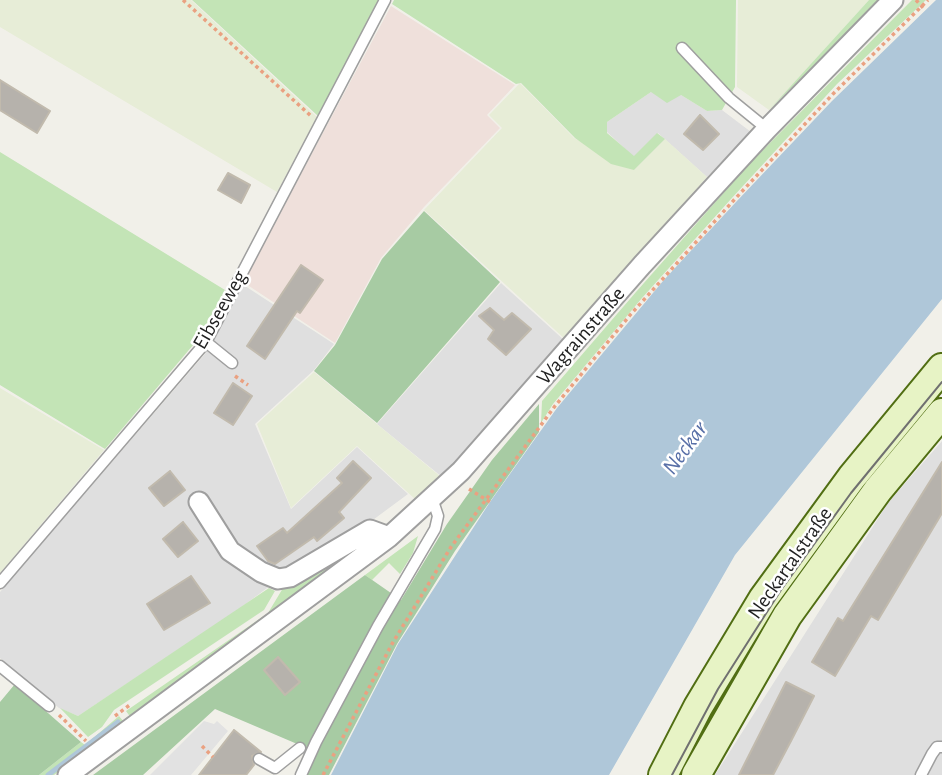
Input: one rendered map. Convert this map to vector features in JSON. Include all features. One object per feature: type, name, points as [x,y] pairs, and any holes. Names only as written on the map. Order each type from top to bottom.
[{"type":"main road","name":"Neckartalstraße","points":[[663,775],[698,707],[763,599],[852,477],[942,368]]},
{"type":"main road","name":"Neckartalstraße","points":[[696,775],[787,617],[878,490],[942,413]]},
{"type":"street","name":"Wagrainstraße","points":[[68,775],[389,537],[432,498],[482,450],[642,265],[767,129],[893,0]]},
{"type":"street","points":[[200,502],[230,551],[261,572],[278,579],[289,577],[370,530],[389,537]]},
{"type":"lane","name":"Eibseeweg","points":[[0,583],[206,342],[385,0]]},
{"type":"lane","points":[[682,48],[729,98],[767,129]]},
{"type":"lane","points":[[206,342],[232,363]]},
{"type":"lane","points":[[301,775],[316,741],[378,626],[428,542],[438,516],[432,498]]},
{"type":"lane","points":[[0,666],[50,706]]},
{"type":"lane","points":[[921,775],[937,747],[942,747]]},
{"type":"lane","points":[[258,759],[272,771],[300,748]]},
{"type":"path","points":[[183,0],[320,123]]},
{"type":"path","points":[[916,0],[923,8]]},
{"type":"path","points":[[323,775],[392,644],[451,547],[555,406],[654,288],[833,94],[923,8],[928,0]]},
{"type":"path","points":[[467,488],[490,502]]},
{"type":"path","points":[[50,706],[84,738]]},
{"type":"path","points":[[202,746],[213,757]]},
{"type":"shaded area","points":[[391,6],[515,85],[487,115],[500,128],[424,207],[381,258],[335,343],[243,282]]},
{"type":"shaded area","points":[[651,92],[681,95],[707,111],[722,110],[751,132],[707,177],[658,133],[634,157],[607,132],[607,122]]},
{"type":"shaded area","points":[[501,283],[565,341],[482,438],[442,477],[377,424]]},
{"type":"shaded area","points":[[242,284],[334,344],[314,370],[255,424],[291,509],[357,447],[408,494],[362,528],[286,574],[232,614],[78,716],[59,708],[0,658],[0,592],[205,354]]},
{"type":"shaded area","points":[[942,441],[942,775],[715,775],[888,503]]},
{"type":"shaded area","points":[[204,721],[214,724],[217,721],[228,731],[191,775],[150,775]]},
{"type":"green space","points":[[0,0],[191,0],[317,117],[277,192],[0,27]]},
{"type":"green space","points":[[192,0],[380,0],[318,116]]},
{"type":"green space","points":[[394,0],[736,0],[735,87],[722,110],[707,111],[681,95],[667,103],[651,92],[607,122],[607,133],[634,156],[657,133],[665,139],[634,170],[611,164],[575,138],[521,83],[516,84],[392,4]]},
{"type":"green space","points":[[738,0],[869,0],[769,110],[737,87]]},
{"type":"green space","points":[[869,0],[880,0],[769,110]]},
{"type":"green space","points":[[912,0],[926,0],[837,84],[731,199],[642,298],[553,404],[541,423],[542,401],[636,292],[749,164]]},
{"type":"green space","points":[[520,83],[574,138],[634,170],[665,139],[707,177],[566,340],[424,210],[502,128],[489,115]]},
{"type":"green space","points":[[0,152],[225,290],[199,338],[105,449],[0,385]]},
{"type":"green space","points":[[424,211],[500,282],[377,423],[314,371],[335,345],[382,259]]},
{"type":"green space","points":[[314,372],[441,477],[416,500],[357,446],[291,508],[257,424]]},
{"type":"green space","points":[[0,388],[104,450],[0,573]]},
{"type":"green space","points":[[539,404],[539,432],[455,551],[397,644],[329,775],[307,775],[316,752],[215,709],[143,775],[93,775],[365,575],[401,600],[447,524],[492,460]]},
{"type":"green space","points":[[418,536],[413,553],[400,574],[389,563],[372,580],[365,575]]},
{"type":"green space","points":[[367,542],[131,718],[126,711],[268,613],[283,588]]},
{"type":"green space","points":[[269,588],[275,591],[264,610],[114,710],[102,727],[88,737],[60,708],[78,716]]},
{"type":"green space","points":[[15,684],[81,742],[39,775],[0,775],[0,702]]},
{"type":"green space","points":[[119,716],[124,722],[54,775],[39,775],[81,742],[85,745]]},
{"type":"water","name":"Neckar","points":[[936,0],[942,0],[942,299],[735,555],[609,775],[331,775],[398,644],[490,502],[557,408],[663,281],[736,202],[832,101]]},
{"type":"building","points":[[0,80],[50,111],[37,133],[0,110]]},
{"type":"building","points":[[700,115],[719,134],[703,150],[684,134]]},
{"type":"building","points":[[228,173],[250,185],[241,203],[218,190]]},
{"type":"building","points":[[301,265],[323,280],[300,313],[297,311],[265,359],[247,346]]},
{"type":"building","points":[[490,308],[504,320],[512,313],[531,329],[506,355],[488,339],[494,330],[479,316]]},
{"type":"building","points":[[233,383],[252,396],[233,425],[214,413]]},
{"type":"building","points":[[353,461],[371,478],[339,512],[344,518],[317,541],[314,537],[275,564],[268,561],[257,546],[283,528],[287,533],[342,483],[337,478]]},
{"type":"building","points":[[942,462],[942,513],[878,620],[871,616],[835,676],[812,662],[838,618],[843,621]]},
{"type":"building","points":[[170,471],[185,490],[164,506],[149,488]]},
{"type":"building","points":[[183,522],[198,541],[178,557],[163,539]]},
{"type":"building","points":[[191,576],[210,603],[164,630],[147,604]]},
{"type":"building","points":[[278,657],[300,682],[285,695],[264,670]]},
{"type":"building","points":[[786,682],[814,696],[773,775],[739,775]]},
{"type":"building","points":[[234,730],[261,752],[252,756],[254,765],[246,775],[199,775]]},
{"type":"waterway","points":[[48,775],[118,722]]},
{"type":"tram line","points":[[672,775],[718,689],[781,590],[851,493],[942,382]]}]
